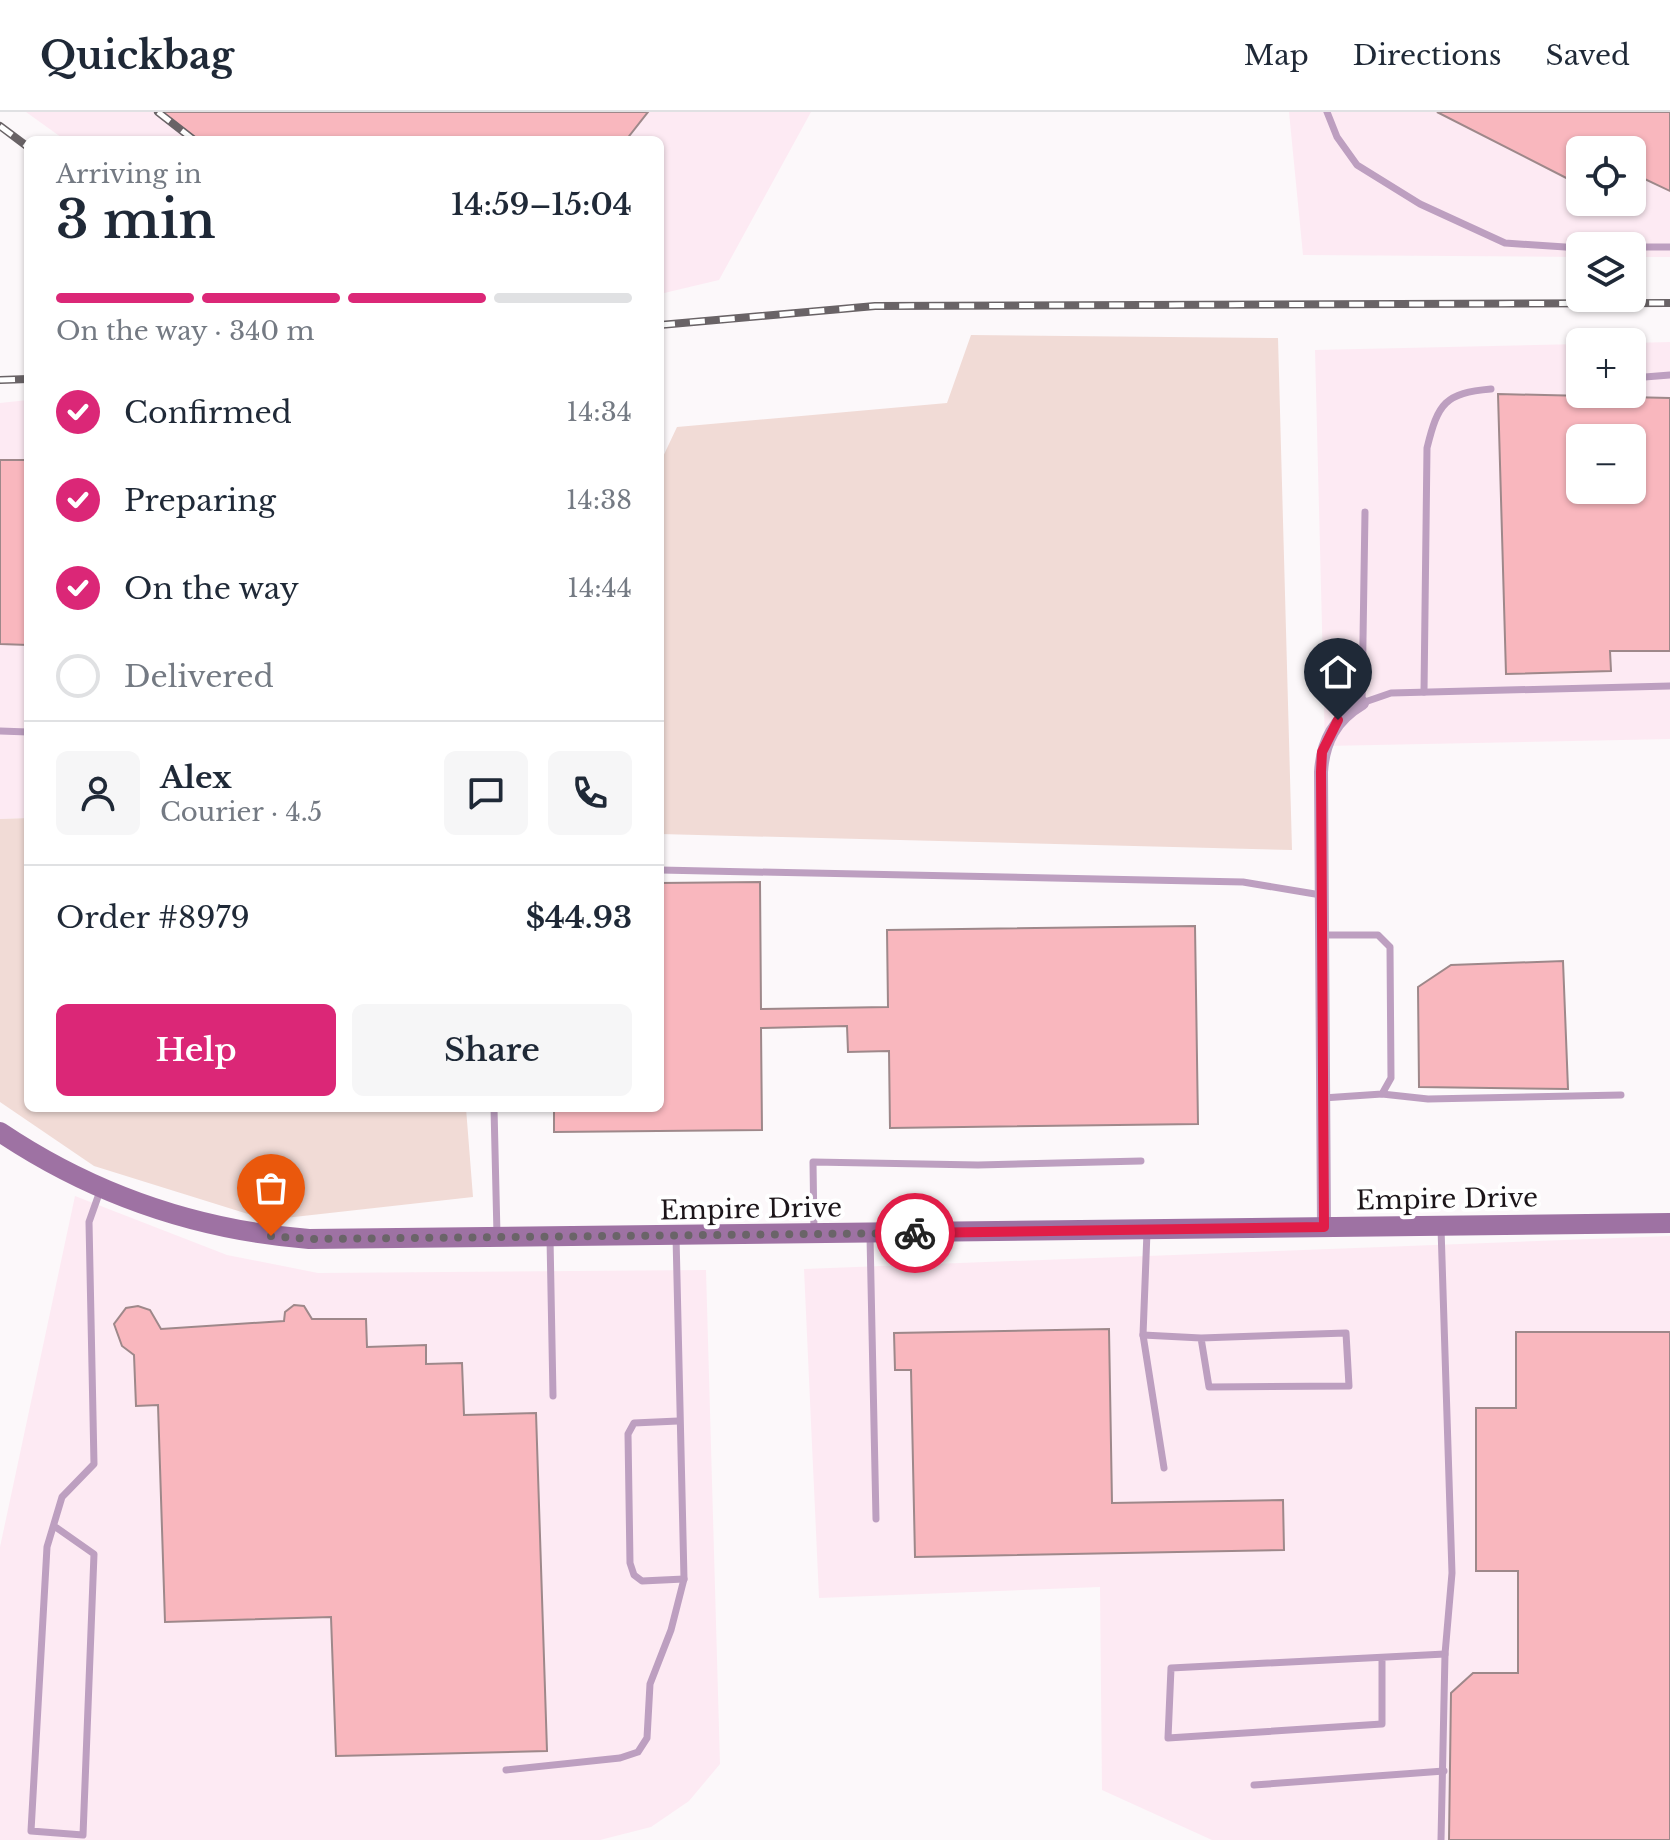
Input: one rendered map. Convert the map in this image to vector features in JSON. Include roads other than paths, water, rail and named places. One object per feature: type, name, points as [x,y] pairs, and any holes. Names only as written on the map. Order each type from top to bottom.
[{"type":"street","points":[[1324,1227],[1322,752],[1338,720],[1362,703]]},
{"type":"street","name":"Empire Drive","points":[[0,1132],[67,1174],[100,1189],[194,1221],[271,1236],[676,1236],[1670,1223]]},
{"type":"lane","points":[[1327,112],[1337,137],[1357,165],[1420,204],[1505,243],[1566,247]]},
{"type":"lane","points":[[1646,247],[1670,247]]},
{"type":"lane","points":[[1646,377],[1670,375]]},
{"type":"lane","points":[[1424,692],[1427,448],[1433,424],[1444,404],[1459,392],[1491,389]]},
{"type":"lane","points":[[1365,512],[1362,703],[1391,693],[1670,686]]},
{"type":"lane","points":[[0,731],[24,732]]},
{"type":"lane","points":[[664,870],[1243,882],[1321,895]]},
{"type":"lane","points":[[1322,935],[1378,935],[1390,947],[1391,1078],[1382,1094]]},
{"type":"lane","points":[[1323,1098],[1382,1094],[1428,1099],[1621,1095]]},
{"type":"lane","points":[[494,1112],[497,1237]]},
{"type":"lane","points":[[814,1234],[813,1162],[978,1165],[1141,1161]]},
{"type":"lane","points":[[54,1526],[94,1554],[83,1835],[31,1831],[47,1547],[62,1497],[94,1464],[89,1222],[100,1189]]},
{"type":"lane","points":[[1441,1225],[1452,1573],[1445,1654],[1441,1840]]},
{"type":"lane","points":[[1147,1229],[1143,1335],[1164,1468]]},
{"type":"lane","points":[[870,1234],[876,1519]]},
{"type":"lane","points":[[506,1770],[620,1758],[638,1752],[647,1738],[650,1684],[671,1630],[684,1579],[676,1236]]},
{"type":"lane","points":[[550,1237],[553,1396]]},
{"type":"lane","points":[[1143,1335],[1201,1338],[1346,1333],[1349,1386],[1209,1387],[1201,1338]]},
{"type":"lane","points":[[678,1421],[634,1423],[628,1434],[630,1563],[634,1575],[642,1581],[684,1579]]},
{"type":"lane","points":[[1382,1659],[1382,1724],[1168,1738],[1171,1668],[1445,1654]]},
{"type":"lane","points":[[1254,1785],[1444,1771]]},
{"type":"railway","points":[[158,112],[189,136]]},
{"type":"railway","points":[[0,126],[24,144]]},
{"type":"railway","points":[[664,325],[875,306],[1670,303]]},
{"type":"railway","points":[[0,380],[24,379]]}]
